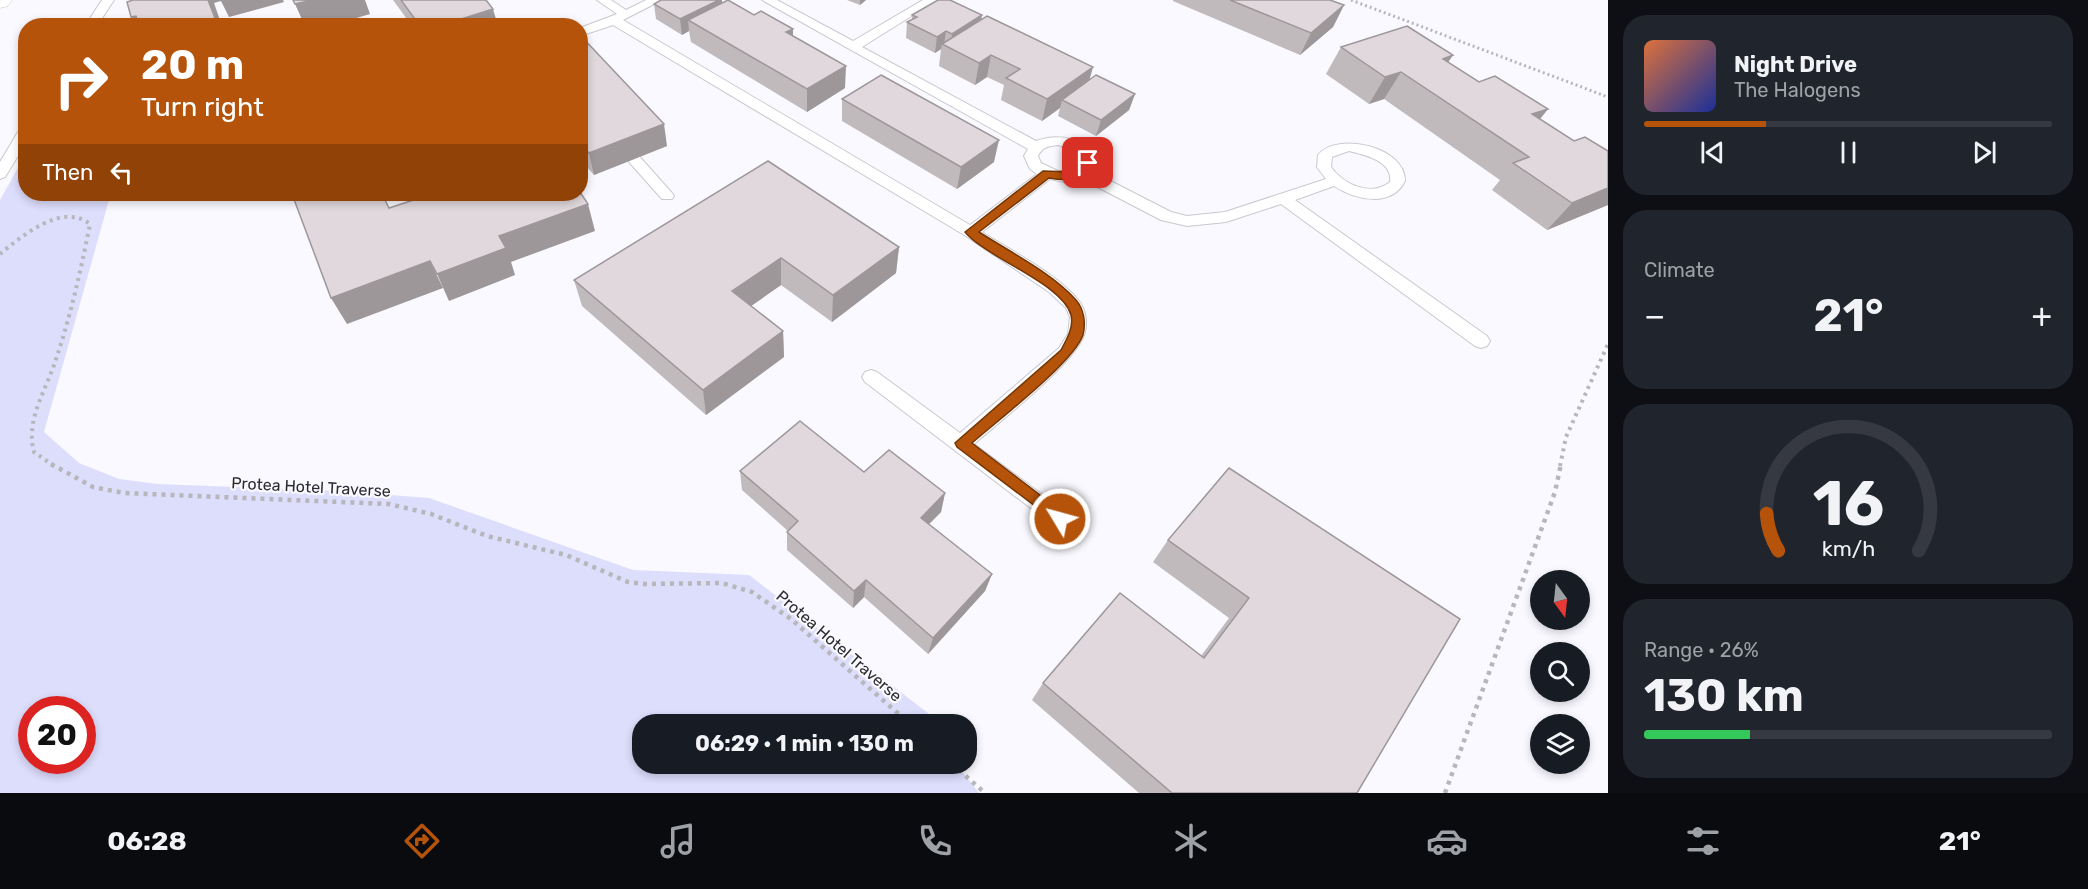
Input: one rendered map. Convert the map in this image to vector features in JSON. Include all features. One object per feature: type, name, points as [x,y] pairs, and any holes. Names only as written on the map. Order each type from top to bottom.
[{"type":"lane","points":[[96,18],[108,0]]},
{"type":"lane","points":[[603,0],[620,17],[971,232],[1055,288],[1073,305],[1078,317],[1076,335],[1065,353],[962,443]]},
{"type":"lane","points":[[588,29],[656,0]]},
{"type":"lane","points":[[768,0],[1035,147]]},
{"type":"lane","points":[[854,46],[931,0]]},
{"type":"lane","points":[[609,131],[667,196]]},
{"type":"lane","points":[[1059,141],[1076,147],[1087,157],[1086,168],[1081,172],[1062,177],[1047,174],[1032,161],[1031,156],[1035,147],[1042,143],[1059,141]]},
{"type":"lane","points":[[0,174],[18,144]]},
{"type":"lane","points":[[1081,172],[1166,216],[1187,221],[1209,221],[1226,217],[1335,181],[1356,191],[1378,193],[1395,187],[1398,176],[1389,162],[1381,157],[1349,147],[1331,151],[1325,155],[1324,167],[1335,181]]},
{"type":"lane","points":[[971,232],[1047,174]]},
{"type":"lane","points":[[1281,197],[1481,340]]},
{"type":"lane","points":[[871,377],[962,443],[1060,519]]},
{"type":"path","points":[[1351,0],[1608,96]]},
{"type":"path","name":"Protea Hotel Traverse","points":[[0,254],[24,236],[52,221],[80,217],[86,219],[90,224],[78,282],[56,361],[38,402],[31,441],[38,456],[93,487],[124,493],[389,504],[425,512],[494,538],[566,555],[628,582],[644,584],[722,583],[742,588],[762,598],[791,619],[899,714]]},
{"type":"path","points":[[1445,793],[1555,492],[1566,437],[1608,344]]},
{"type":"path","points":[[963,774],[985,793]]},
{"type":"shaded area","points":[[18,168],[18,201],[109,201],[44,432],[79,463],[119,479],[157,484],[339,491],[429,498],[633,570],[749,575],[929,714],[632,714],[632,774],[964,774],[979,793],[0,793],[0,200]]},
{"type":"building","points":[[133,0],[208,0],[215,18],[131,17],[127,2]]},
{"type":"building","points":[[293,0],[312,0],[295,4]]},
{"type":"building","points":[[401,0],[486,0],[493,9],[464,18],[414,18]]},
{"type":"building","points":[[661,0],[719,0],[680,19],[654,4]]},
{"type":"building","points":[[728,0],[754,15],[761,11],[793,29],[786,32],[846,66],[807,89],[688,20]]},
{"type":"building","points":[[938,0],[950,0],[982,15],[952,34],[946,31],[937,37],[907,22],[917,17],[912,15]]},
{"type":"building","points":[[1230,0],[1330,0],[1344,5],[1311,33]]},
{"type":"building","points":[[987,16],[1093,67],[1047,99],[1006,78],[1020,69],[991,55],[979,63],[942,44]]},
{"type":"building","points":[[1407,26],[1453,55],[1443,59],[1479,82],[1495,76],[1548,109],[1532,114],[1574,141],[1585,137],[1608,151],[1608,188],[1572,203],[1513,163],[1529,157],[1401,72],[1385,77],[1341,47]]},
{"type":"building","points":[[588,43],[664,124],[588,152]]},
{"type":"building","points":[[881,75],[999,140],[961,167],[842,99]]},
{"type":"building","points":[[1096,75],[1135,94],[1101,120],[1062,100]]},
{"type":"building","points":[[768,161],[899,247],[833,295],[781,258],[732,291],[783,331],[703,390],[574,280]]},
{"type":"building","points":[[295,201],[386,201],[389,208],[410,201],[586,201],[588,204],[499,236],[506,248],[437,274],[430,261],[331,298]]},
{"type":"building","points":[[800,421],[864,472],[889,450],[945,493],[921,518],[992,574],[933,638],[866,580],[854,591],[787,532],[798,521],[740,471]]},
{"type":"building","points":[[1229,468],[1460,619],[1357,793],[1172,793],[1043,683],[1120,593],[1204,658],[1249,598],[1168,540]]},
{"type":"route","points":[[1060,519],[962,443],[1065,353],[1076,335],[1078,317],[1073,305],[1055,288],[971,232],[1047,174],[1069,177],[1081,172],[1088,163]]}]
